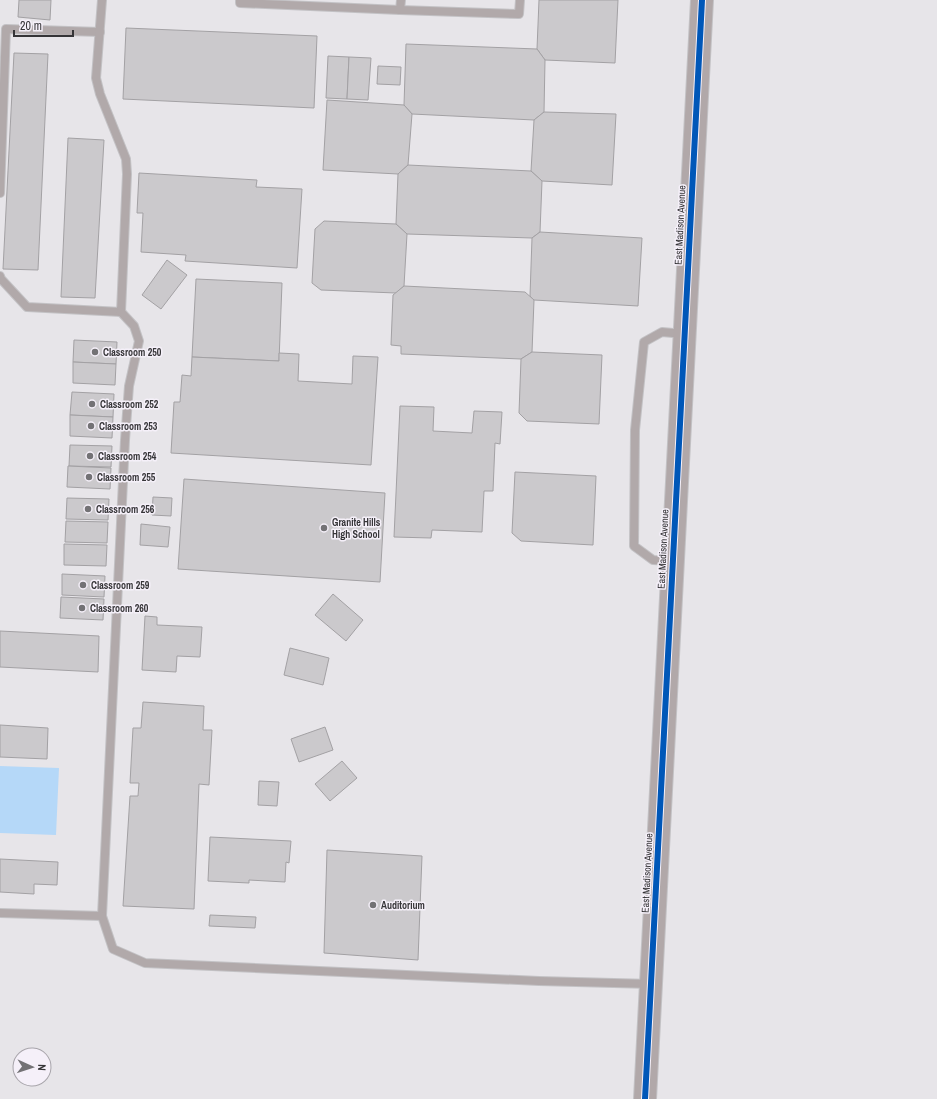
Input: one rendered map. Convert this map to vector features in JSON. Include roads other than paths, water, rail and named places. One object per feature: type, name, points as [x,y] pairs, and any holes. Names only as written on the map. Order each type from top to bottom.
[{"type":"street","name":"East Madison Avenue","points":[[645,1099],[702,0]]},
{"type":"lane","points":[[102,0],[96,78],[100,94],[126,159],[127,174],[121,312]]},
{"type":"lane","points":[[240,0],[240,3],[519,14],[520,0]]},
{"type":"lane","points":[[400,10],[401,0]]},
{"type":"lane","points":[[0,193],[6,29],[100,32]]},
{"type":"lane","points":[[0,276],[1,279],[27,307],[121,312],[134,326],[139,341],[129,386],[125,440],[102,916],[113,949],[145,963],[539,981],[651,984]]},
{"type":"lane","points":[[673,561],[653,560],[634,546],[635,430],[644,342],[662,332],[684,334]]},
{"type":"lane","points":[[0,913],[102,916]]},
{"type":"water","points":[[0,766],[59,768],[56,835],[0,833]]},
{"type":"place","name":"Classroom 250","points":[[95,352]]},
{"type":"place","name":"Classroom 252","points":[[92,404]]},
{"type":"place","name":"Classroom 253","points":[[91,426]]},
{"type":"place","name":"Classroom 254","points":[[90,456]]},
{"type":"place","name":"Classroom 255","points":[[89,477]]},
{"type":"place","name":"Classroom 256","points":[[88,509]]},
{"type":"place","name":"Granite Hills High School","points":[[324,528]]},
{"type":"place","name":"Classroom 259","points":[[83,585]]},
{"type":"place","name":"Classroom 260","points":[[82,608]]},
{"type":"place","name":"Auditorium","points":[[373,905]]}]
